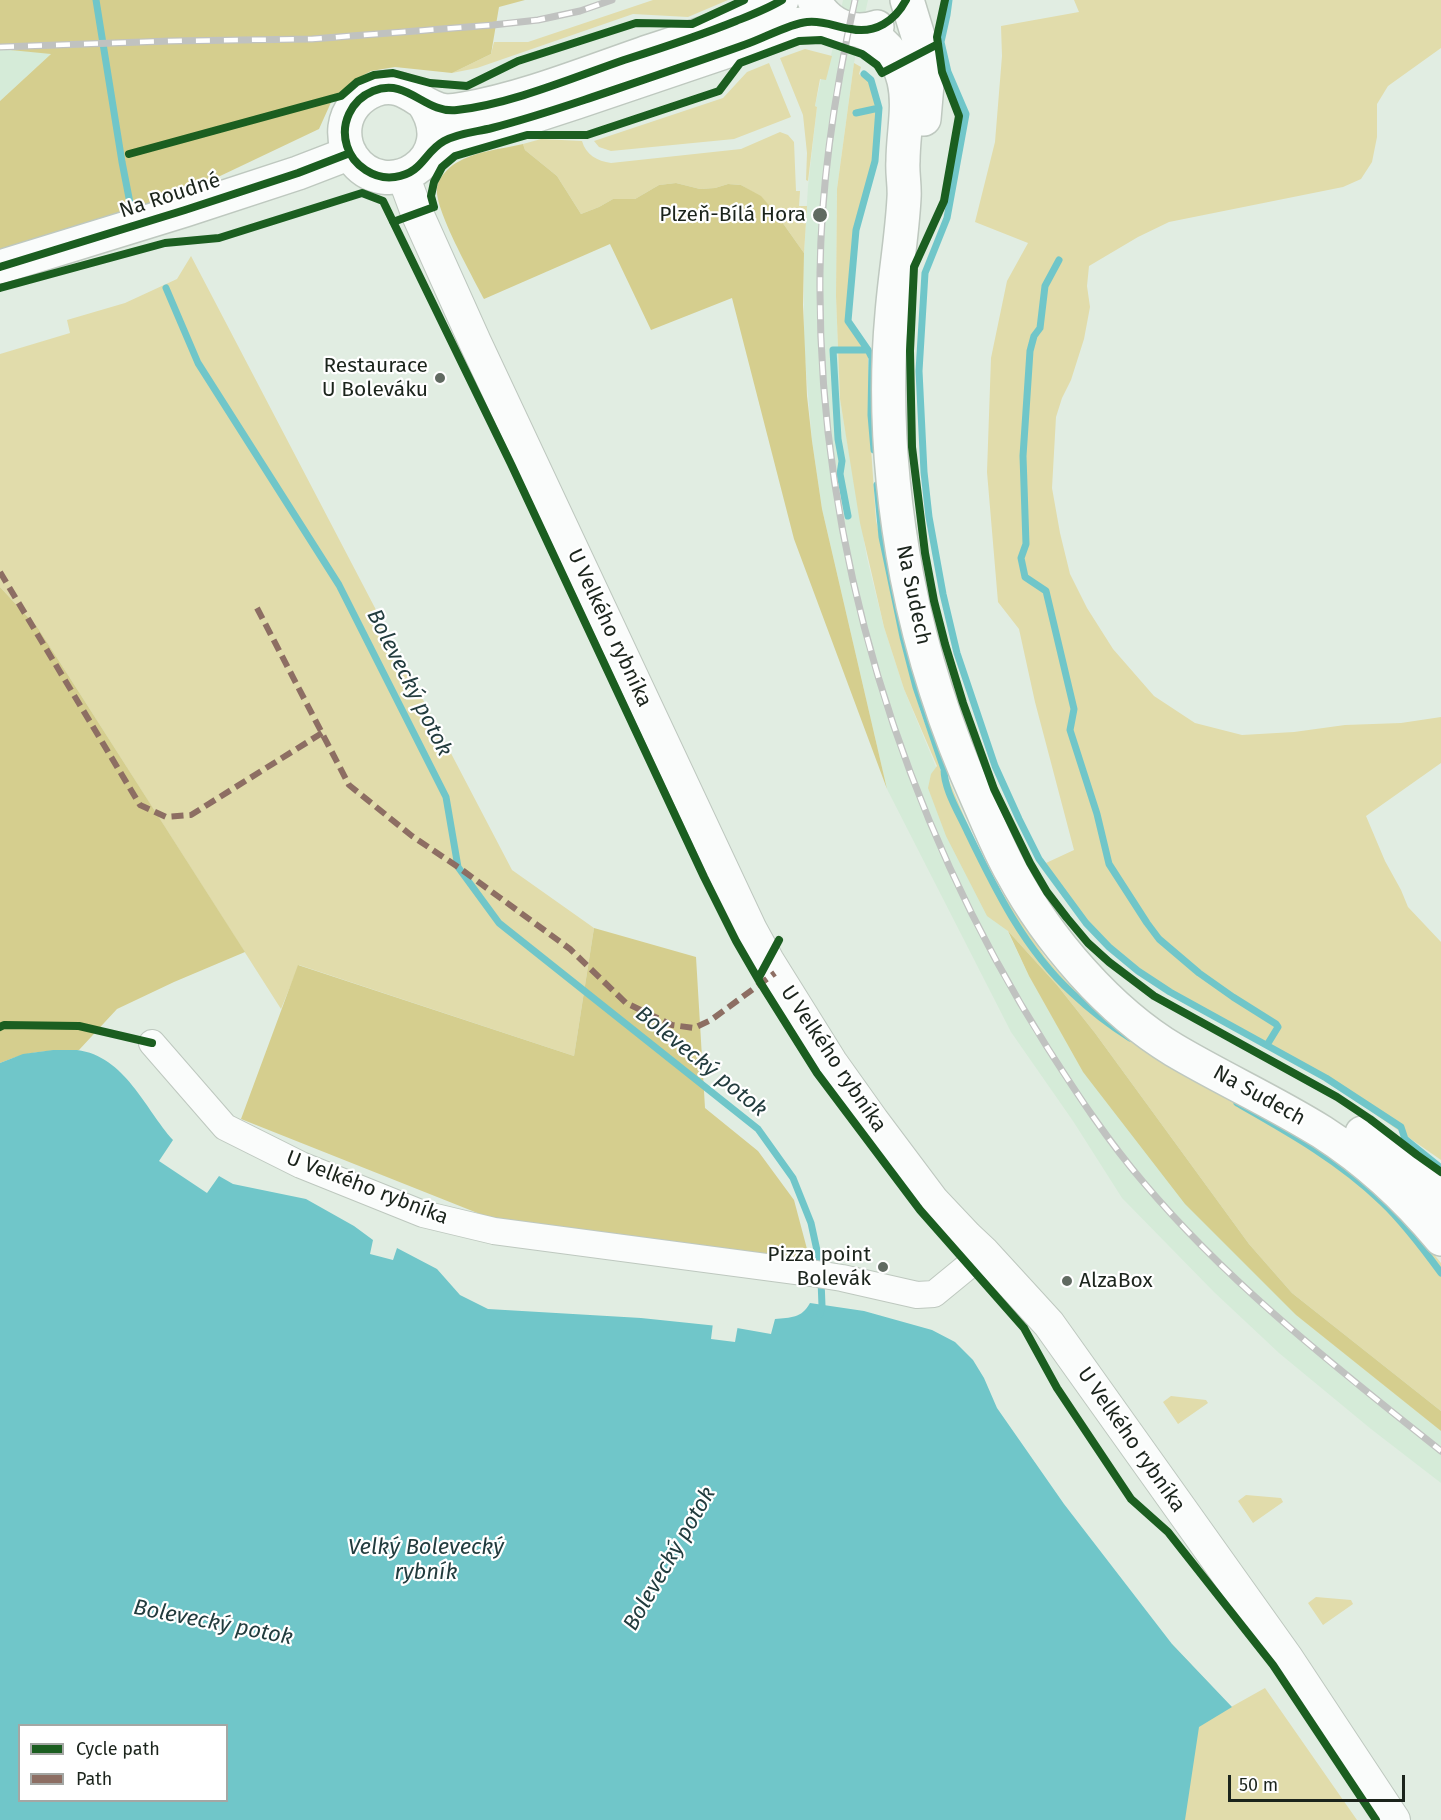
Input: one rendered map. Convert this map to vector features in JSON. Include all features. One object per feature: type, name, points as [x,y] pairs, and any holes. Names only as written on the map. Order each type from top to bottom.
[{"type":"main road","points":[[782,0],[713,30],[525,94],[456,110],[446,111],[435,108],[405,90],[386,87],[376,89],[359,99],[348,115],[345,125],[346,144],[361,167],[385,177],[403,175],[419,167],[441,142],[454,136],[554,110],[750,43],[794,25],[816,22],[848,28],[874,28],[897,15],[906,0]]},
{"type":"main road","points":[[814,0],[825,16],[848,28]]},
{"type":"main road","name":"Na Sudech","points":[[904,196],[922,133],[927,84],[926,62],[906,0]]},
{"type":"main road","name":"Na Sudech","points":[[848,28],[874,36],[888,48],[895,57],[905,82],[904,196],[891,316],[890,408],[896,497],[910,587],[926,656],[961,762],[1000,850],[1013,876],[1049,930],[1113,1003],[1174,1050],[1323,1132],[1350,1151],[1399,1193],[1441,1239]]},
{"type":"main road","points":[[422,101],[429,111],[435,129],[430,153]]},
{"type":"main road","name":"Na Roudné","points":[[0,267],[185,210],[298,173],[350,153]]},
{"type":"main road","name":"Na Sudech","points":[[1072,958],[1115,991],[1140,1006],[1334,1113],[1405,1166],[1441,1199]]},
{"type":"street","name":"U Velkého rybníka","points":[[403,175],[417,213],[468,326],[751,930],[768,961],[831,1062],[933,1201],[967,1237],[976,1259],[1049,1324],[1287,1658],[1394,1820]]},
{"type":"street","name":"U Velkého rybníka","points":[[152,1043],[225,1127],[301,1165],[423,1214],[494,1231],[811,1273],[917,1295],[934,1294],[976,1259]]},
{"type":"shaded area","points":[[0,0],[525,0],[499,7],[491,54],[452,73],[395,67],[371,71],[355,80],[333,98],[319,129],[157,206],[0,249],[0,101],[51,54],[0,49]]},
{"type":"shaded area","points":[[653,0],[728,0],[688,17],[633,14],[477,68],[452,73],[491,54],[494,42],[528,42]]},
{"type":"shaded area","points":[[843,0],[868,0],[854,63],[837,189],[836,296],[840,399],[867,558],[884,627],[904,689],[977,867],[1029,976],[1083,1072],[1296,1315],[1441,1431],[1441,1483],[1279,1353],[1214,1292],[1122,1198],[1073,1121],[1011,1032],[887,789],[822,509],[812,441],[804,347],[804,253],[808,186],[817,107],[815,106],[821,79],[826,79]]},
{"type":"shaded area","points":[[1074,0],[1441,0],[1441,48],[1388,86],[1377,104],[1377,137],[1372,162],[1361,179],[1343,187],[1169,222],[1089,266],[1087,286],[1090,307],[1084,339],[1056,417],[1052,488],[1070,574],[1087,608],[1113,649],[1154,696],[1195,723],[1242,735],[1294,732],[1345,725],[1401,723],[1441,717],[1441,763],[1366,816],[1408,907],[1441,942],[1441,1160],[1326,1080],[1176,995],[1106,946],[1068,903],[1046,863],[1074,850],[1035,702],[1019,629],[998,602],[987,472],[991,358],[1007,281],[1028,243],[975,222],[995,142],[1002,56],[1001,26],[1079,12]]},
{"type":"shaded area","points":[[0,49],[52,53],[0,101]]},
{"type":"shaded area","points":[[805,49],[832,56],[826,80],[820,79],[815,106],[817,107],[808,181],[806,180],[807,153],[803,115],[780,58]]},
{"type":"shaded area","points":[[769,63],[791,117],[734,139],[611,151],[599,147],[594,141],[723,98],[747,72]]},
{"type":"shaded area","points":[[854,63],[861,67],[859,74],[869,82],[872,89],[876,107],[876,122],[872,162],[854,229],[846,320],[868,356],[870,434],[876,520],[901,642],[940,770],[947,776],[975,842],[1001,891],[1045,957],[1068,983],[1108,1019],[1335,1156],[1410,1225],[1441,1263],[1441,1411],[1292,1293],[1249,1244],[1095,1033],[1057,985],[1008,931],[987,916],[946,836],[928,788],[931,774],[937,766],[904,689],[884,627],[860,523],[840,399],[836,296],[837,189]]},
{"type":"shaded area","points":[[780,132],[788,135],[794,142],[796,191],[800,191],[799,206],[807,206],[804,253],[775,212],[761,197],[741,185],[728,184],[700,189],[676,183],[659,185],[635,199],[613,199],[581,214],[557,176],[525,150],[523,144],[541,139],[582,141],[586,150],[593,156],[611,163],[741,149]]},
{"type":"shaded area","points":[[523,144],[525,150],[557,176],[581,214],[613,199],[635,199],[659,185],[676,183],[700,189],[728,184],[741,185],[761,196],[804,253],[803,305],[807,396],[822,509],[887,789],[794,539],[732,298],[651,330],[610,244],[484,299],[448,227],[438,198],[438,184],[447,170],[463,159]]},
{"type":"shaded area","points":[[191,256],[512,870],[594,928],[574,1056],[299,965],[281,1009],[38,628],[0,587],[0,354],[70,333],[67,320],[125,303],[177,279]]},
{"type":"shaded area","points":[[0,587],[38,628],[245,952],[117,1009],[79,1050],[39,1052],[0,1063]]},
{"type":"shaded area","points":[[594,928],[696,957],[705,1108],[758,1151],[794,1200],[811,1264],[490,1218],[241,1119],[298,965],[574,1056]]},
{"type":"shaded area","points":[[1008,931],[1057,985],[1095,1033],[1249,1244],[1292,1293],[1441,1411],[1441,1431],[1296,1315],[1185,1204],[1083,1072],[1029,976]]},
{"type":"shaded area","points":[[1171,1396],[1206,1400],[1208,1403],[1178,1424],[1163,1402]]},
{"type":"shaded area","points":[[1246,1495],[1281,1498],[1283,1502],[1253,1523],[1238,1501]]},
{"type":"shaded area","points":[[1316,1597],[1351,1600],[1353,1604],[1323,1625],[1308,1603]]},
{"type":"shaded area","points":[[1172,1644],[1231,1707],[1265,1688],[1357,1820],[1073,1820]]},
{"type":"water","name":"Velký Bolevecký rybník","points":[[53,1050],[77,1050],[94,1054],[121,1073],[173,1140],[159,1161],[207,1193],[219,1176],[233,1184],[306,1199],[354,1226],[373,1240],[370,1254],[393,1260],[397,1248],[437,1269],[460,1295],[488,1309],[641,1318],[737,1328],[771,1334],[775,1319],[799,1315],[810,1303],[864,1311],[932,1330],[955,1342],[973,1360],[997,1408],[1064,1504],[1172,1644],[1232,1707],[1199,1727],[1185,1820],[0,1820],[0,1063],[23,1054]]},
{"type":"pier","points":[[713,1323],[738,1325],[735,1342],[711,1339]]},
{"type":"waterway","name":"Bolevecký potok","points":[[96,0],[130,203]]},
{"type":"waterway","points":[[949,0],[941,42],[948,72],[966,114],[947,218],[925,273],[919,371],[924,472],[929,517],[943,594],[957,653],[995,766],[1039,859],[1086,923],[1109,947],[1138,971],[1170,992],[1326,1078],[1401,1127],[1405,1139],[1441,1168]]},
{"type":"waterway","points":[[864,74],[871,80],[879,108],[875,161],[856,230],[848,321],[872,358],[871,415],[874,450]]},
{"type":"waterway","points":[[856,113],[879,108]]},
{"type":"waterway","points":[[1059,260],[1045,286],[1040,328],[1034,336],[1030,351],[1023,456],[1026,544],[1021,558],[1025,577],[1046,591],[1074,709],[1070,730],[1097,814],[1109,864],[1159,939],[1199,973],[1276,1024],[1278,1027],[1267,1045]]},
{"type":"waterway","name":"Bolevecký potok","points":[[166,288],[198,363],[339,585],[446,797],[458,867],[499,923],[758,1129],[793,1178],[811,1223],[821,1269]]},
{"type":"waterway","points":[[848,516],[840,474],[842,461],[838,439],[833,350],[868,350]]},
{"type":"waterway","points":[[877,485],[882,537],[903,637],[916,687],[953,801],[1000,897],[1040,958],[1079,999],[1107,1023],[1130,1038]]},
{"type":"waterway","points":[[1237,1103],[1313,1148],[1366,1187],[1397,1218],[1441,1273]]},
{"type":"waterway","name":"Bolevecký potok","points":[[820,1314],[821,1280]]},
{"type":"railway","points":[[0,47],[312,39],[538,20],[580,11],[612,0]]},
{"type":"railway","points":[[855,0],[835,102],[823,204],[820,273],[823,375],[834,476],[852,577],[878,676],[911,773],[950,868],[995,959],[1047,1047],[1081,1100],[1118,1151],[1177,1221],[1212,1257],[1286,1324],[1441,1451]]},
{"type":"marked path","points":[[0,572],[140,805],[166,817],[191,815],[322,733]]},
{"type":"marked path","points":[[257,608],[349,785],[412,836],[570,949],[626,1003],[672,1025],[694,1028],[711,1020],[775,973]]},
{"type":"cycle path","points":[[129,154],[341,96],[357,82],[374,75],[393,73],[430,83],[467,86],[518,61],[636,23],[692,24],[744,0]]},
{"type":"cycle path","points":[[782,0],[694,37],[541,90],[478,107],[445,110],[396,89],[385,88],[373,91],[359,100],[349,114],[345,129],[347,146],[354,160],[373,174],[387,177],[404,175],[418,167],[437,146],[455,136],[504,125],[573,104],[800,23],[819,22],[860,30],[876,28],[890,20],[906,0]]},
{"type":"cycle path","points":[[945,0],[937,37],[942,72],[959,116],[944,201],[914,267],[910,351],[912,447],[925,553],[934,601],[963,703],[994,789],[1030,863],[1047,892],[1088,943],[1109,962],[1154,996],[1337,1097],[1441,1172]]},
{"type":"cycle path","points":[[393,222],[434,207],[431,196],[434,182],[442,167],[455,156],[527,135],[587,135],[719,91],[740,63],[799,41],[821,40],[862,54],[877,65],[882,73],[938,44]]},
{"type":"cycle path","points":[[0,267],[185,210],[298,173],[350,153]]},
{"type":"cycle path","points":[[0,288],[165,243],[219,238],[362,193],[383,201],[511,464],[704,877],[758,979]]},
{"type":"cycle path","points":[[779,940],[758,979],[817,1073],[920,1210],[1024,1328],[1057,1388],[1131,1499],[1168,1532],[1273,1665],[1376,1820]]},
{"type":"cycle path","points":[[0,1027],[4,1025],[79,1026],[152,1043]]},
{"type":"place","name":"Plzeň-Bílá Hora","points":[[820,215]]},
{"type":"place","name":"Restaurace U Boleváku","points":[[440,378]]},
{"type":"place","name":"Pizza point Bolevák","points":[[883,1267]]},
{"type":"place","name":"AlzaBox","points":[[1067,1281]]}]
